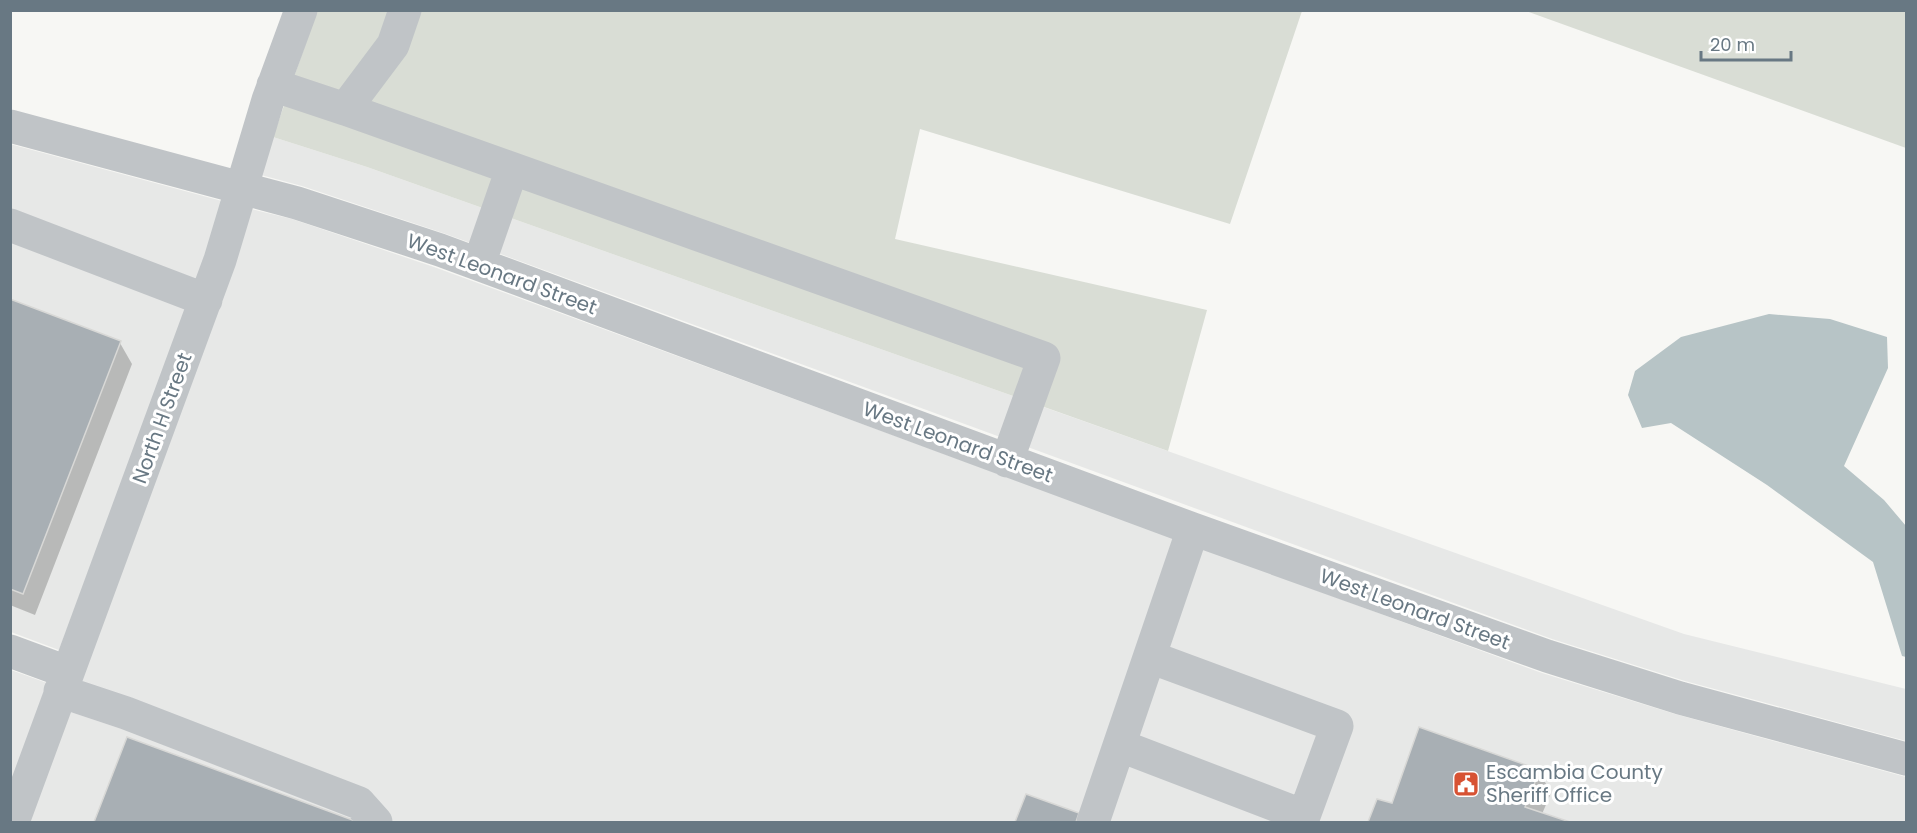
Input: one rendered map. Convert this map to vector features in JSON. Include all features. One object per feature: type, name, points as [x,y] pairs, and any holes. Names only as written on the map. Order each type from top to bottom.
[{"type":"street","name":"North H Street","points":[[13,822],[206,300],[273,85],[301,10]]},
{"type":"street","points":[[345,109],[393,45],[405,10]]},
{"type":"street","points":[[273,85],[1044,358],[1007,461]]},
{"type":"street","name":"West Leonard Street","points":[[10,126],[297,202],[479,264],[1193,530],[1547,656],[1680,698],[1906,759]]},
{"type":"street","points":[[479,264],[512,169]]},
{"type":"street","points":[[10,225],[206,300]]},
{"type":"street","points":[[1094,822],[1193,530]]},
{"type":"street","points":[[10,651],[64,682],[137,717],[359,802],[376,822]]},
{"type":"street","points":[[1121,746],[1305,816],[1337,726],[1150,657]]},
{"type":"shaded area","points":[[317,11],[1302,11],[1230,224],[920,129],[895,239],[1207,310],[1168,451],[367,167],[273,137]]},
{"type":"shaded area","points":[[1526,11],[1906,11],[1906,148]]},
{"type":"shaded area","points":[[273,137],[367,167],[1684,634],[1906,689],[1906,741],[1685,681],[1552,639],[446,234],[302,186],[261,175]]},
{"type":"shaded area","points":[[10,144],[222,201],[206,256],[59,650],[11,632]]},
{"type":"shaded area","points":[[251,209],[292,219],[434,267],[1542,673],[1675,714],[1906,777],[1906,822],[29,822]]},
{"type":"shaded area","points":[[1769,314],[1830,319],[1887,337],[1888,368],[1844,466],[1884,500],[1906,526],[1906,657],[1902,656],[1873,562],[1767,485],[1671,423],[1642,428],[1628,395],[1635,371],[1681,337]]},
{"type":"shaded area","points":[[11,670],[47,683],[11,785]]},
{"type":"building","points":[[10,299],[121,341],[23,594],[10,589]]},
{"type":"building","name":"Escambia County Sheriff Office","points":[[1419,727],[1540,770],[1525,807],[1570,822],[1368,822],[1377,799],[1392,803]]},
{"type":"building","points":[[127,737],[358,822],[94,822]]},
{"type":"building","points":[[1026,794],[1079,813],[1076,822],[1015,822]]},
{"type":"place","name":"Escambia County Sheriff Office","points":[[1466,784]]}]
